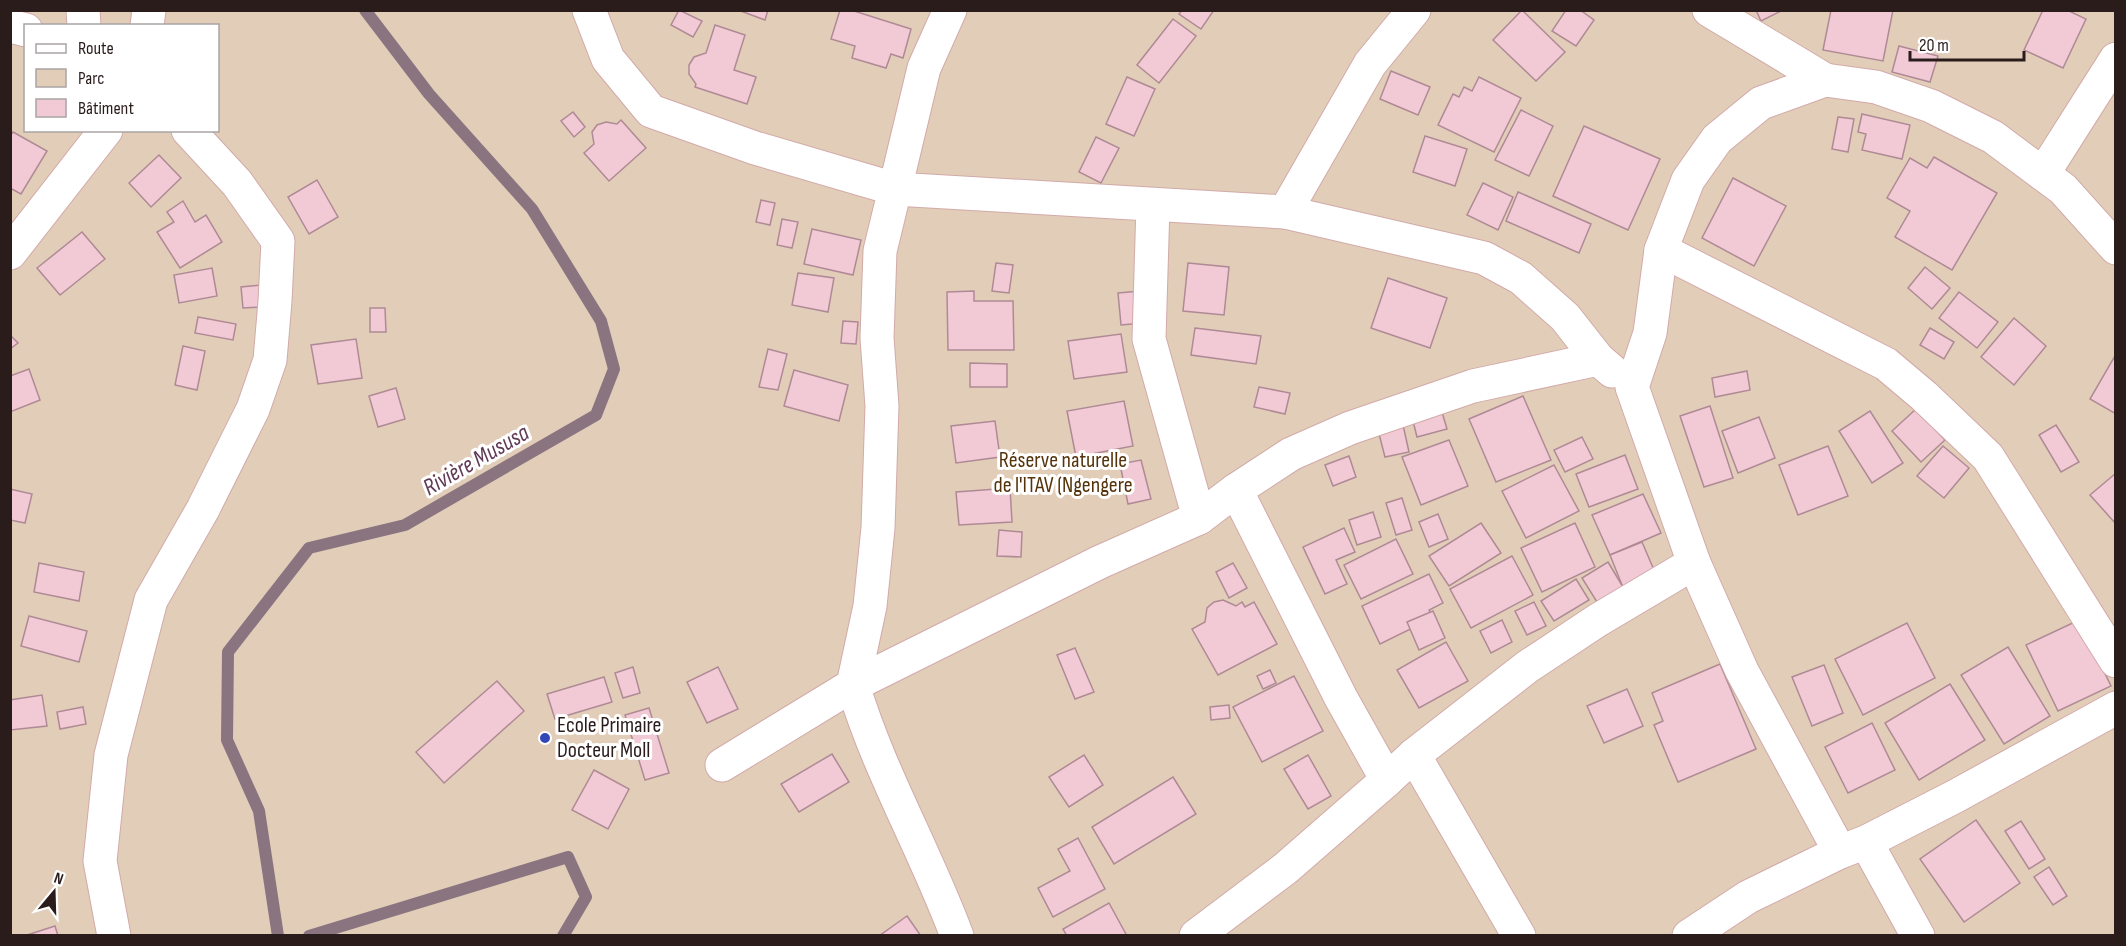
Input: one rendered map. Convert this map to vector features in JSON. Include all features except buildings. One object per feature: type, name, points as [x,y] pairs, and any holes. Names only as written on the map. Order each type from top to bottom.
[{"type":"street","points":[[589,10],[608,59],[651,111],[755,148],[895,189],[1285,212],[1484,258],[1521,278],[1565,317],[1598,359],[1632,387],[1694,563],[1742,671],[1853,847],[1918,936]]},
{"type":"street","points":[[950,10],[924,68],[880,252],[877,338],[882,406],[878,528],[870,606],[853,685],[868,736],[939,887],[957,936]]},
{"type":"street","points":[[1285,212],[1370,64],[1414,10]]},
{"type":"street","points":[[1709,10],[1825,80],[1876,87],[1931,106],[1993,137],[2063,189],[2115,248]]},
{"type":"street","points":[[2043,174],[2115,59]]},
{"type":"street","points":[[1632,387],[1650,333],[1661,250],[1688,180],[1717,139],[1761,104],[1825,80]]},
{"type":"street","points":[[10,253],[104,132]]},
{"type":"street","points":[[114,936],[100,861],[111,755],[151,600],[203,508],[253,409],[270,360],[278,241],[237,183],[190,132]]},
{"type":"street","points":[[1153,204],[1149,339],[1199,518]]},
{"type":"street","points":[[1661,250],[1886,364],[1924,396],[1988,457],[2115,661]]},
{"type":"street","points":[[722,765],[853,685],[1090,567],[1199,518],[1236,490],[1291,454],[1350,428],[1473,386],[1598,359]]},
{"type":"street","points":[[1236,490],[1341,698],[1387,780]]},
{"type":"street","points":[[1196,936],[1286,868],[1414,755],[1527,667],[1598,620],[1694,563]]},
{"type":"street","points":[[1689,936],[1748,897],[1954,797],[2115,708]]},
{"type":"street","points":[[1414,755],[1519,936]]},
{"type":"green space","name":"Réserve naturelle de l'ITAV (Ngengere","points":[[11,11],[2115,11],[2115,935],[11,935]]},
{"type":"waterway","name":"Rivière Mususa","points":[[278,936],[259,811],[227,740],[228,652],[309,548],[405,525],[596,415],[614,369],[601,321],[532,209],[429,94],[365,10]]},
{"type":"waterway","name":"Rivière Mususa","points":[[309,936],[568,857],[586,897],[563,936]]},
{"type":"place","name":"Ecole Primaire Docteur Moll","points":[[545,738]]}]
